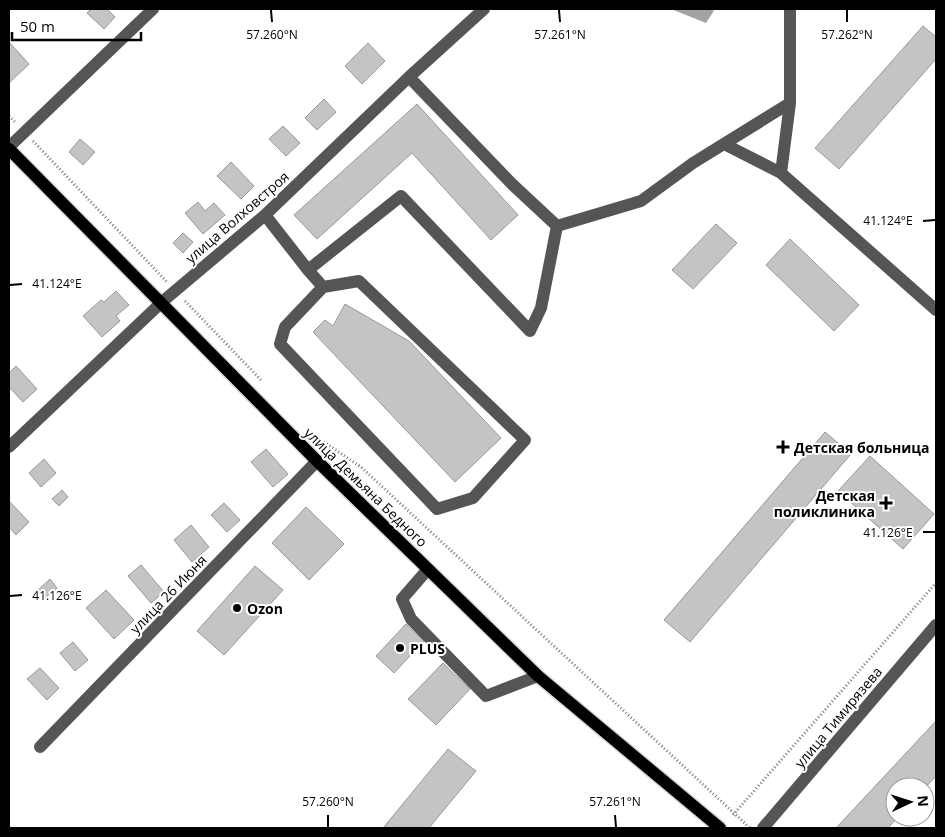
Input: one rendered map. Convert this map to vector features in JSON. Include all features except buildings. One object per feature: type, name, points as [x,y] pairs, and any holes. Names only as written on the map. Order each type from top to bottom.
[{"type":"main road","name":"улица Демьяна Бедного","points":[[9,148],[317,461],[538,676],[724,825]]},
{"type":"street","points":[[9,148],[153,9]]},
{"type":"street","name":"улица Волховстроя","points":[[9,447],[162,302],[265,215],[409,77],[484,9]]},
{"type":"street","points":[[782,173],[790,103],[790,9]]},
{"type":"street","points":[[409,77],[513,185],[557,226]]},
{"type":"street","points":[[557,226],[641,201],[724,144],[790,103]]},
{"type":"street","points":[[724,144],[782,173],[936,310]]},
{"type":"street","points":[[308,270],[400,196],[530,331],[541,308],[557,226]]},
{"type":"street","points":[[265,215],[323,287]]},
{"type":"street","points":[[359,281],[526,440],[473,498],[437,509],[280,344],[285,327],[323,287],[359,281]]},
{"type":"street","name":"улица 26 Июня","points":[[40,747],[317,461]]},
{"type":"street","points":[[428,569],[402,599],[411,619],[486,696],[538,676]]},
{"type":"street","name":"улица Тимирязева","points":[[763,828],[936,625]]},
{"type":"path","points":[[9,116],[264,384]]},
{"type":"path","points":[[311,434],[361,467],[750,828]]},
{"type":"path","points":[[724,825],[936,584]]},
{"type":"shaded area","points":[[671,9],[715,9],[706,23]]},
{"type":"place","name":"Детская больница","points":[[783,447]]},
{"type":"place","name":"Детская поликлиника","points":[[886,503]]},
{"type":"place","name":"Ozon","points":[[237,608]]},
{"type":"place","name":"PLUS","points":[[400,648]]}]
